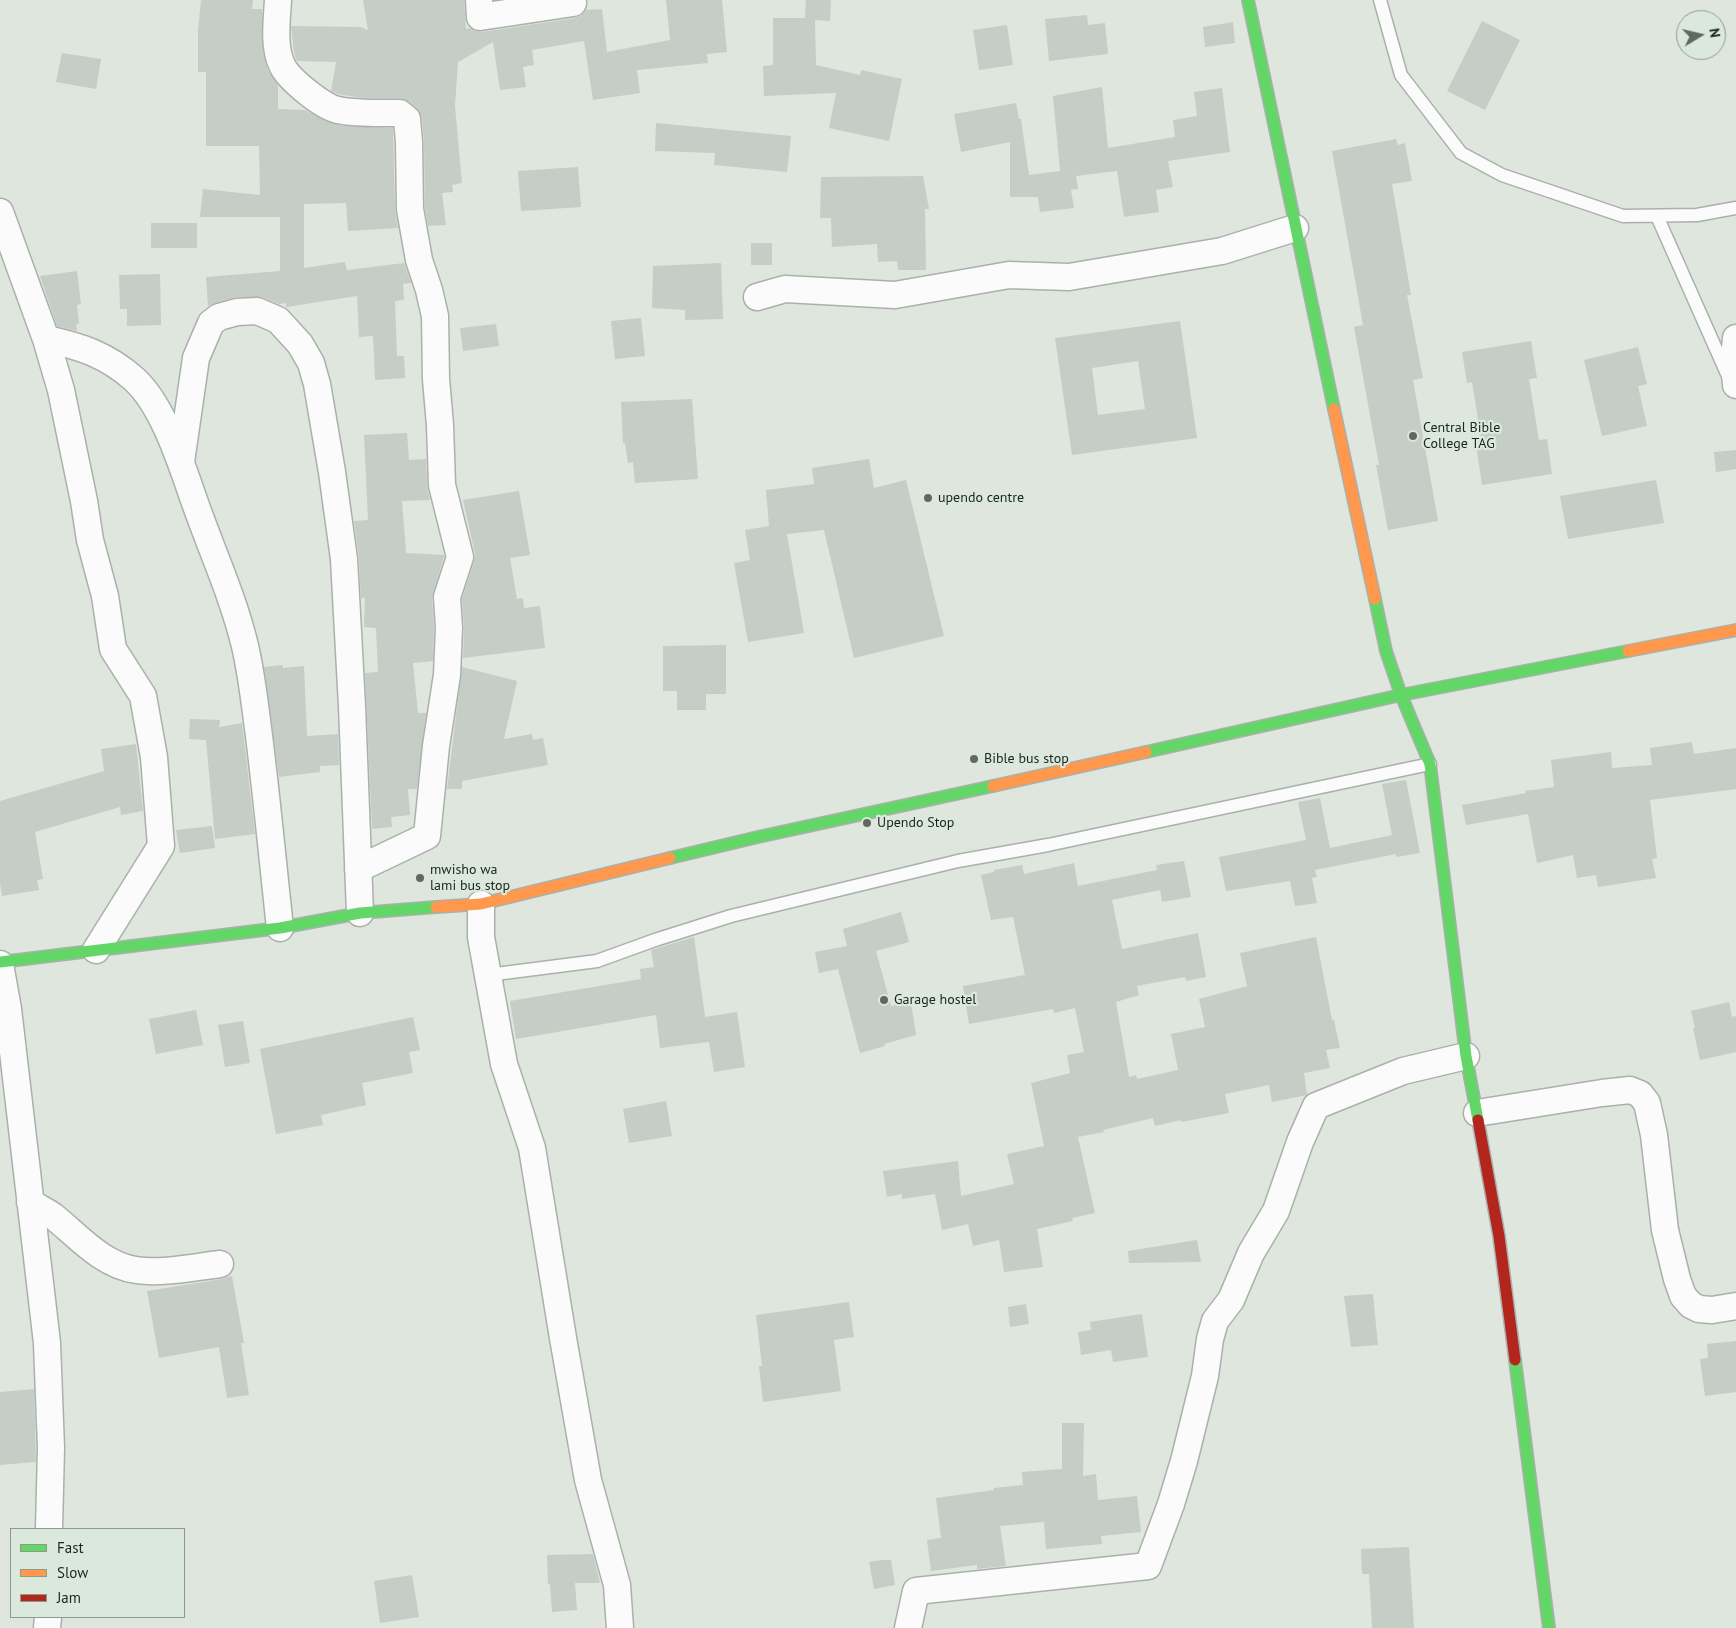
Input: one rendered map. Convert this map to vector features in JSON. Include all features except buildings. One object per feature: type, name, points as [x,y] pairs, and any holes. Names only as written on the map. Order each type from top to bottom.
[{"type":"main road","points":[[1248,0],[1386,651],[1401,695],[1430,764],[1466,1056],[1499,1236],[1549,1628]]},
{"type":"main road","points":[[0,963],[280,928],[360,913],[481,904],[758,837],[1401,695],[1736,630]]},
{"type":"street","points":[[278,0],[276,28],[279,55],[282,66],[301,88],[336,110],[400,113],[407,118],[410,208],[419,260],[435,316],[436,379],[442,485],[460,557],[447,597],[449,628],[448,675],[436,746],[427,836],[358,869]]},
{"type":"street","points":[[479,0],[480,17],[572,3]]},
{"type":"street","points":[[0,212],[46,339],[63,399],[90,540],[105,596],[114,649],[143,696],[154,757],[161,846],[96,950]]},
{"type":"street","points":[[757,296],[785,289],[895,295],[1009,275],[1069,277],[1222,251],[1295,228]]},
{"type":"street","points":[[181,462],[196,358],[211,323],[219,316],[237,312],[257,311],[278,320],[300,344],[311,363],[317,384],[332,472],[344,559],[360,913]]},
{"type":"street","points":[[1736,338],[1734,359],[1736,385]]},
{"type":"street","points":[[46,339],[97,353],[135,379],[154,404],[181,462],[224,576],[245,646],[264,774],[280,928]]},
{"type":"street","points":[[481,904],[481,937],[504,1064],[532,1148],[562,1338],[588,1480],[617,1585],[620,1628]]},
{"type":"street","points":[[0,963],[4,1010],[30,1202],[46,1342],[51,1448],[49,1528]]},
{"type":"street","points":[[908,1628],[916,1591],[1148,1566],[1172,1504],[1184,1461],[1205,1376],[1210,1339],[1215,1321],[1231,1300],[1251,1253],[1276,1211],[1300,1142],[1316,1106],[1403,1071],[1466,1056]]},
{"type":"street","points":[[1477,1113],[1602,1093],[1630,1090],[1640,1094],[1647,1103],[1654,1135],[1665,1230],[1683,1296],[1691,1305],[1699,1310],[1736,1306]]},
{"type":"street","points":[[30,1202],[52,1216],[100,1255],[116,1264],[136,1270],[163,1270],[220,1264]]},
{"type":"lane","points":[[1380,0],[1400,75],[1461,153],[1502,175],[1623,216],[1697,215],[1736,208]]},
{"type":"lane","points":[[1657,216],[1736,394]]},
{"type":"lane","points":[[488,975],[597,961],[731,916],[949,864],[1048,845],[1430,764]]},
{"type":"traffic: fast","points":[[1248,0],[1334,409]]},
{"type":"traffic: fast","points":[[1375,599],[1386,651],[1401,695],[1430,764],[1466,1056],[1478,1120]]},
{"type":"traffic: fast","points":[[1146,752],[1401,695],[1628,651]]},
{"type":"traffic: fast","points":[[670,858],[993,786]]},
{"type":"traffic: fast","points":[[0,962],[280,928],[360,913],[436,907]]},
{"type":"traffic: fast","points":[[1515,1360],[1549,1628]]},
{"type":"traffic: slow","points":[[1334,409],[1375,599]]},
{"type":"traffic: slow","points":[[1628,651],[1736,630]]},
{"type":"traffic: slow","points":[[993,786],[1146,752]]},
{"type":"traffic: slow","points":[[436,907],[481,904],[670,858]]},
{"type":"traffic: jam","points":[[1478,1120],[1499,1236],[1515,1360]]},
{"type":"place","name":"Central Bible College TAG","points":[[1413,436]]},
{"type":"place","name":"upendo centre","points":[[928,498]]},
{"type":"place","name":"Bible bus stop","points":[[974,759]]},
{"type":"place","name":"Upendo Stop","points":[[867,823]]},
{"type":"place","name":"mwisho wa lami bus stop","points":[[420,878]]},
{"type":"place","name":"Garage hostel","points":[[884,1000]]}]
